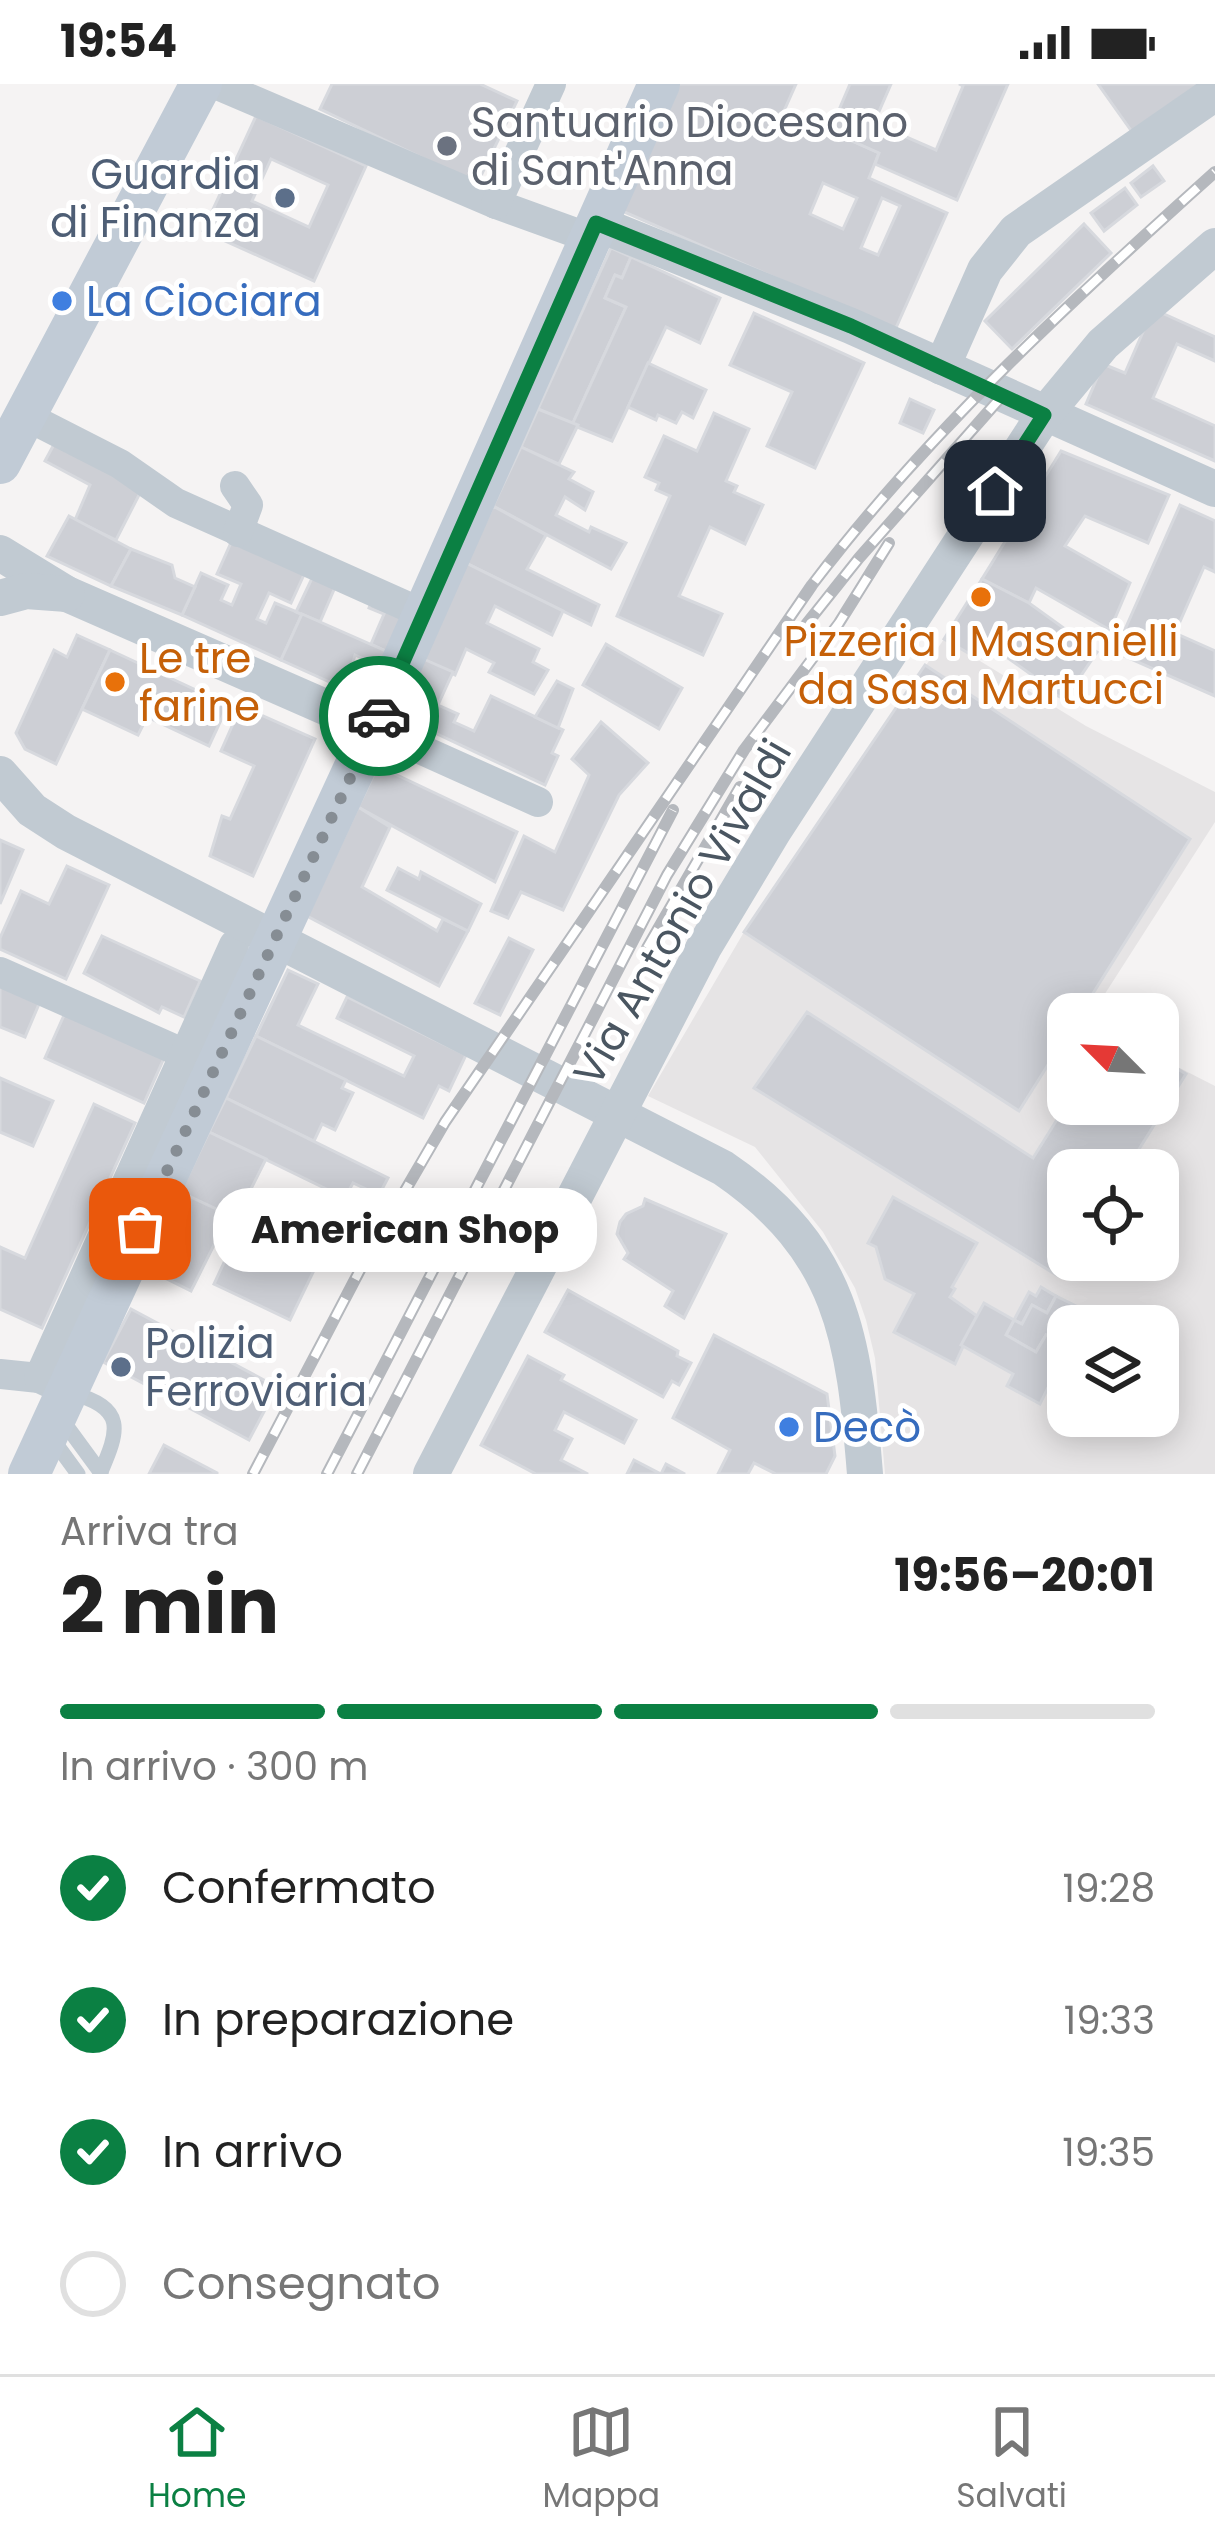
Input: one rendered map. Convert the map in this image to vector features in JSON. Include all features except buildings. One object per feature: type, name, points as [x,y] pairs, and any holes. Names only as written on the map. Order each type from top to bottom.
[{"type":"main road","points":[[0,463],[201,84]]},
{"type":"main road","points":[[47,1433],[200,1061],[374,728],[659,84]]},
{"type":"street","points":[[215,84],[496,204],[593,231],[942,367],[1215,489]]},
{"type":"street","points":[[496,204],[551,84]]},
{"type":"street","points":[[942,367],[985,270],[1016,230],[1215,93]]},
{"type":"street","name":"Via Antonio Vivaldi","points":[[431,1474],[704,947],[773,832],[1044,415],[1103,344],[1215,246]]},
{"type":"street","points":[[24,416],[120,464],[176,503],[424,614]]},
{"type":"street","points":[[235,486],[248,505],[238,532]]},
{"type":"street","points":[[0,553],[67,594],[538,802]]},
{"type":"street","points":[[0,598],[26,590],[67,594]]},
{"type":"street","points":[[0,775],[32,810],[66,832],[723,1168],[754,1190],[798,1234],[834,1292],[859,1390],[865,1474]]},
{"type":"street","points":[[0,972],[200,1061],[234,945]]},
{"type":"street","points":[[0,1373],[47,1433]]},
{"type":"lane","points":[[103,1406],[115,1418],[117,1433],[100,1473],[47,1433],[103,1406]]},
{"type":"lane","points":[[47,1433],[78,1474]]},
{"type":"shaded area","points":[[944,639],[1086,726],[1215,792],[1215,822],[1105,993],[1047,993],[1047,1125],[1179,1125],[1179,1068],[1215,1086],[1215,1474],[885,1474],[875,1358],[866,1320],[855,1288],[823,1232],[755,1147],[648,1096],[744,932]]},
{"type":"railway","points":[[253,1474],[371,1249],[445,1122],[812,585],[953,421],[1055,319],[1215,172]]},
{"type":"railway","points":[[789,646],[859,558],[1003,395]]},
{"type":"railway","points":[[357,1474],[667,875],[744,750],[839,623],[889,543]]},
{"type":"railway","points":[[647,948],[740,787]]},
{"type":"railway","points":[[327,1474],[673,810]]},
{"type":"way so far","points":[[140,1229],[379,716]]},
{"type":"place","name":"Santuario Diocesano di Sant'Anna","points":[[447,146]]},
{"type":"place","name":"Guardia di Finanza","points":[[285,198]]},
{"type":"place","name":"La Ciociara","points":[[62,301]]},
{"type":"place","name":"Pizzeria I Masanielli da Sasa Martucci","points":[[981,597]]},
{"type":"place","name":"Le tre farine","points":[[115,682]]},
{"type":"place","name":"American Shop","points":[[140,1229]]},
{"type":"place","name":"Polizia Ferroviaria","points":[[121,1367]]},
{"type":"place","name":"Decò","points":[[789,1427]]},
{"type":"route","points":[[379,716],[596,223],[851,326],[1044,415],[995,491]]}]
